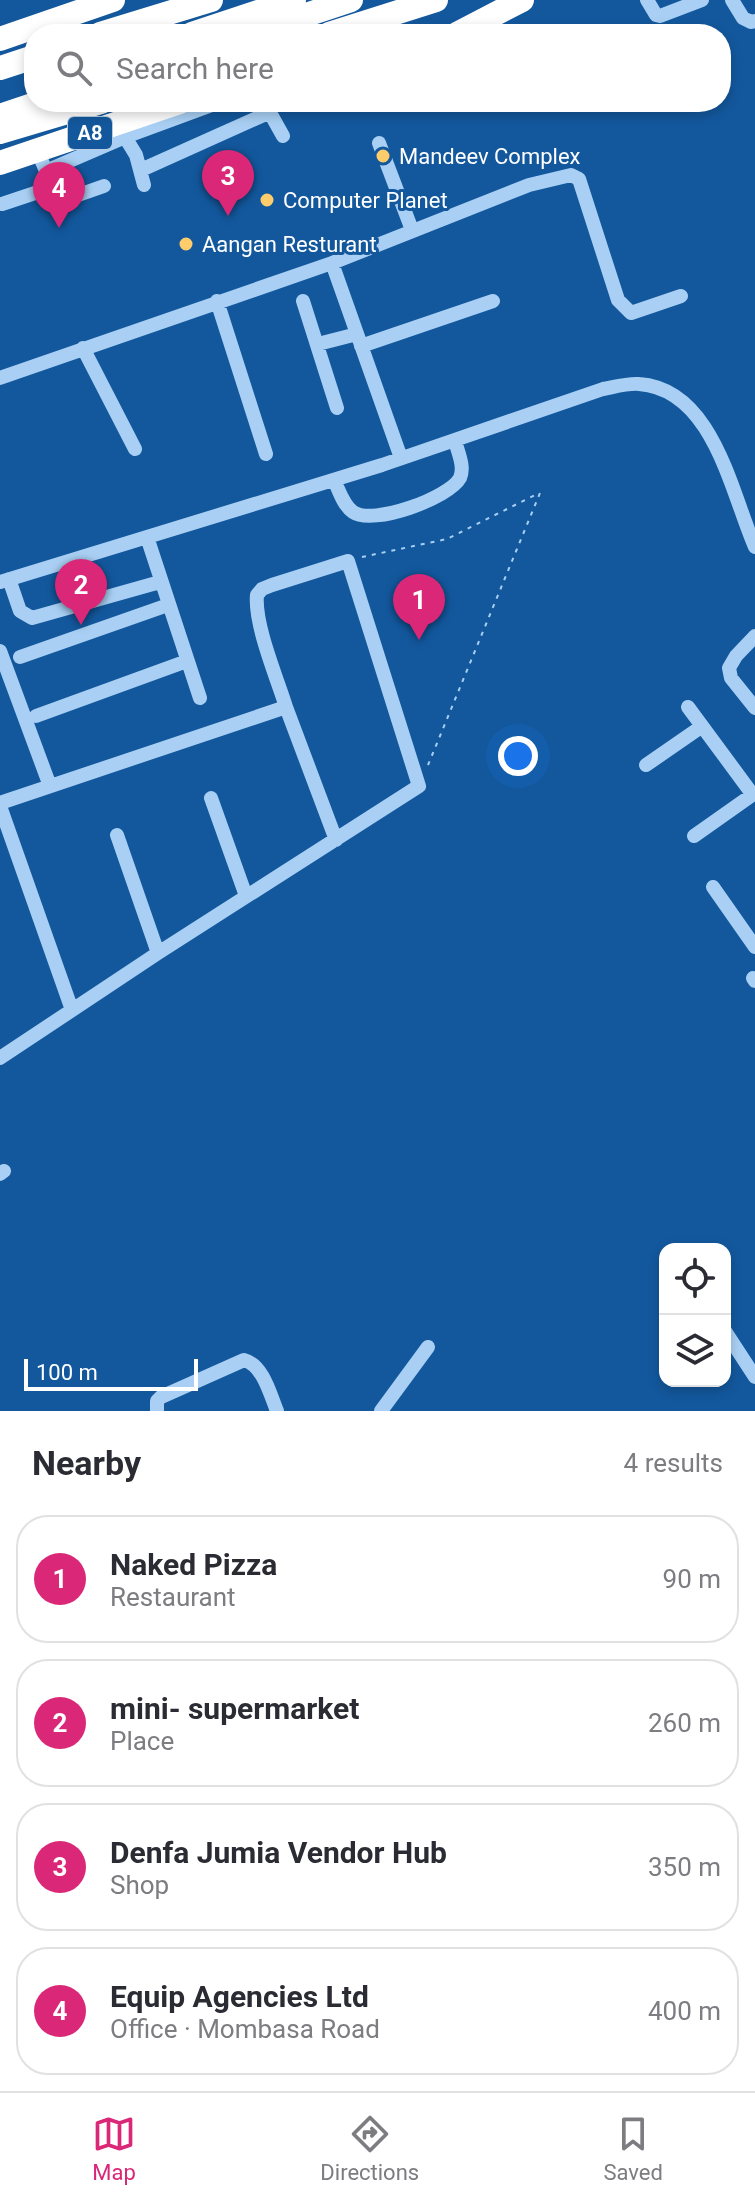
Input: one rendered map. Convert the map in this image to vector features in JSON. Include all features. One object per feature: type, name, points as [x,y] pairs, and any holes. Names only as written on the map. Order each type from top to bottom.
[{"type":"highway","points":[[43,24],[113,0]]},
{"type":"highway","points":[[133,24],[211,0]]},
{"type":"highway","points":[[222,24],[294,0]]},
{"type":"highway","points":[[279,24],[351,0]]},
{"type":"highway","points":[[360,24],[436,0]]},
{"type":"highway","points":[[476,24],[522,0]]},
{"type":"highway","points":[[0,39],[24,31]]},
{"type":"highway","points":[[0,68],[24,60]]},
{"type":"highway","points":[[0,100],[24,92]]},
{"type":"highway","points":[[0,116],[24,108]]},
{"type":"highway","points":[[0,132],[67,112]]},
{"type":"highway","name":"A8","points":[[0,163],[42,162],[159,112]]},
{"type":"street","points":[[647,0],[656,15],[660,16],[702,0]]},
{"type":"street","points":[[732,0],[743,18],[755,21]]},
{"type":"street","points":[[184,112],[123,129],[143,178],[259,112]]},
{"type":"street","points":[[268,112],[283,136]]},
{"type":"street","points":[[379,143],[412,230]]},
{"type":"street","points":[[42,162],[53,187],[64,200],[104,186]]},
{"type":"street","points":[[0,378],[332,263],[529,185],[571,175],[579,179],[618,300],[631,313],[681,296]]},
{"type":"street","points":[[2,204],[53,187]]},
{"type":"street","points":[[332,263],[401,458]]},
{"type":"street","points":[[217,301],[266,454]]},
{"type":"street","points":[[303,301],[337,408]]},
{"type":"street","points":[[318,344],[359,340],[493,301]]},
{"type":"street","points":[[83,348],[135,449]]},
{"type":"street","points":[[160,582],[32,618],[20,611],[5,580],[334,480],[603,389],[638,384],[661,388],[687,405],[703,424],[719,453],[755,547]]},
{"type":"street","points":[[334,480],[345,504],[355,514],[369,516],[415,505],[451,489],[460,477],[462,470],[455,441]]},
{"type":"street","points":[[147,537],[200,698]]},
{"type":"street","points":[[0,1058],[158,953],[336,840],[419,786],[348,561],[272,585],[257,595],[264,638],[286,707],[336,840]]},
{"type":"street","points":[[20,657],[168,605]]},
{"type":"street","points":[[755,636],[729,668],[731,678],[755,708]]},
{"type":"street","points":[[0,651],[50,786]]},
{"type":"street","points":[[36,716],[187,661]]},
{"type":"street","points":[[72,1010],[0,804],[286,707]]},
{"type":"street","points":[[688,707],[754,794],[694,836]]},
{"type":"street","points":[[646,765],[701,727]]},
{"type":"street","points":[[211,798],[246,896]]},
{"type":"street","points":[[117,835],[158,953]]},
{"type":"street","points":[[713,887],[755,947]]},
{"type":"street","points":[[731,1340],[755,1377]]},
{"type":"street","points":[[381,1411],[428,1347]]},
{"type":"street","points":[[157,1411],[157,1401],[161,1397],[244,1360],[259,1370],[277,1411]]},
{"type":"path","points":[[348,561],[447,539],[540,493],[419,786]]},
{"type":"place","name":"Mandeev Complex","points":[[383,156]]},
{"type":"place","name":"Computer Planet","points":[[267,200]]},
{"type":"place","name":"Denfa Jumia Vendor Hub","points":[[228,216]]},
{"type":"place","name":"Equip Agencies Ltd","points":[[59,228]]},
{"type":"place","name":"Aangan Resturant","points":[[186,244]]},
{"type":"place","name":"mini- supermarket","points":[[81,625]]},
{"type":"place","name":"Naked Pizza","points":[[419,640]]}]
